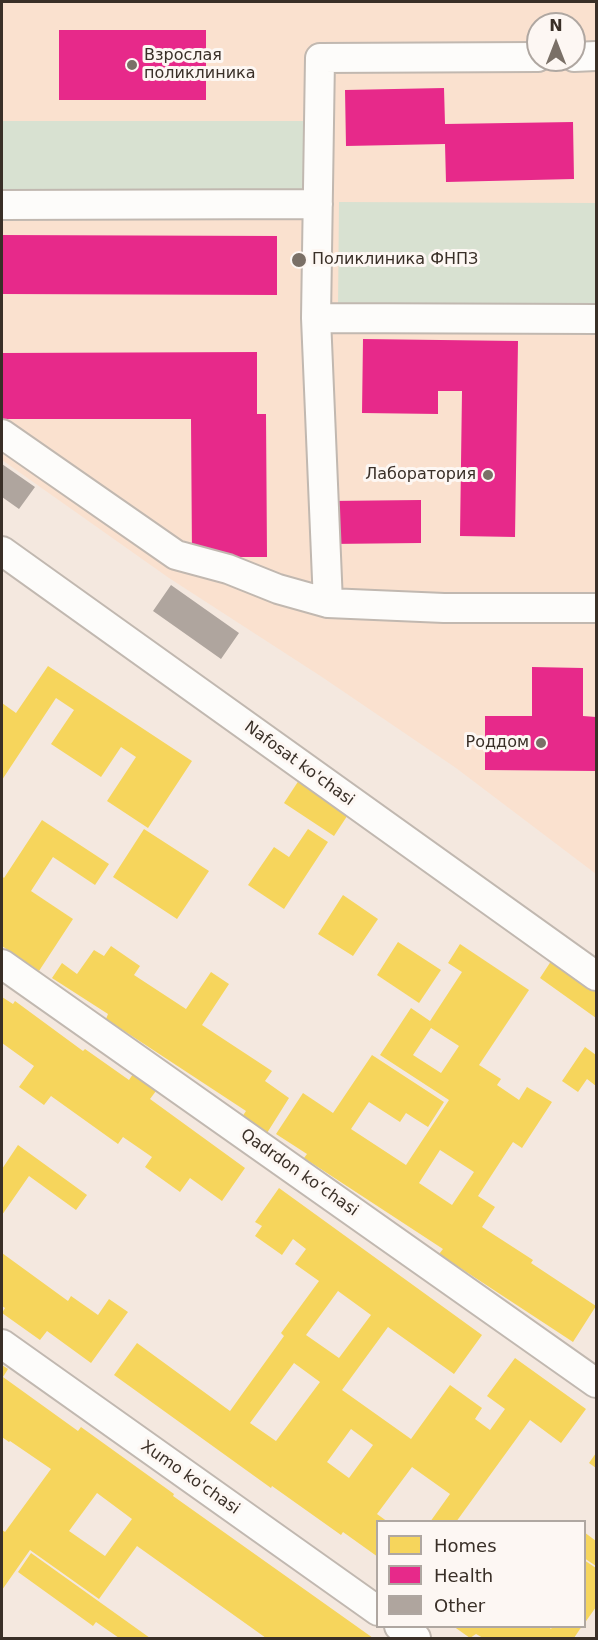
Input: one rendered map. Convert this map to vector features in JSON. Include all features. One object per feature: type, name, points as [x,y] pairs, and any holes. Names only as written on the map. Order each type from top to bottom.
[{"type":"street","points":[[328,603],[316,318],[320,58],[526,57]]},
{"type":"street","points":[[2,205],[318,204]]},
{"type":"street","points":[[316,318],[597,319]]},
{"type":"street","points":[[2,434],[176,555],[228,569],[278,589],[328,603],[444,608],[597,608]]},
{"type":"street","name":"Nafosat ko'chasi","points":[[2,551],[597,976]]},
{"type":"street","name":"Qadrdon koʻchasi","points":[[2,964],[597,1383]]},
{"type":"street","name":"Xumo ko'chasi","points":[[2,1344],[376,1610]]},
{"type":"street","points":[[402,1628],[416,1638]]},
{"type":"shaded area","name":"Поликлиника ФНПЗ","points":[[2,2],[596,2],[596,874],[456,768],[322,677],[169,578],[2,460]]},
{"type":"green space","points":[[2,121],[305,121],[305,198],[2,198]]},
{"type":"green space","points":[[339,202],[596,203],[596,308],[338,307]]},
{"type":"building: Homes","points":[[48,666],[192,761],[148,828],[107,801],[136,757],[121,747],[101,777],[51,744],[74,710],[56,698],[2,780],[2,703],[16,713]]},
{"type":"building: Homes","points":[[305,771],[355,804],[334,836],[284,803]]},
{"type":"building: Homes","points":[[42,820],[109,864],[95,885],[53,857],[31,891],[73,919],[39,971],[2,946],[2,876],[4,878]]},
{"type":"building: Homes","points":[[144,829],[209,871],[177,919],[113,877]]},
{"type":"building: Homes","points":[[308,829],[328,842],[284,909],[248,885],[274,847],[289,857]]},
{"type":"building: Homes","points":[[343,895],[378,919],[353,956],[318,934]]},
{"type":"building: Homes","points":[[398,942],[441,970],[419,1003],[377,975]]},
{"type":"building: Homes","points":[[460,944],[529,990],[479,1065],[501,1079],[497,1085],[519,1100],[527,1087],[552,1102],[522,1148],[513,1142],[478,1196],[495,1207],[482,1227],[533,1260],[531,1263],[596,1306],[573,1342],[439,1254],[443,1249],[304,1158],[307,1154],[276,1134],[303,1093],[333,1113],[372,1055],[444,1102],[428,1127],[406,1113],[400,1122],[369,1102],[351,1129],[406,1165],[449,1100],[380,1055],[411,1008],[430,1021],[462,972],[448,963]],"holes":[[[431,1028],[459,1046],[441,1073],[413,1055]],[[440,1150],[474,1172],[452,1205],[419,1183]]]},
{"type":"building: Homes","points":[[111,946],[140,966],[134,975],[186,1009],[211,972],[229,984],[202,1025],[272,1071],[265,1081],[289,1098],[267,1133],[242,1117],[246,1111],[106,1019],[108,1014],[52,978],[62,963],[77,974],[94,950],[104,956]]},
{"type":"building: Homes","points":[[557,952],[596,980],[596,1018],[540,978]]},
{"type":"building: Homes","points":[[2,997],[13,1004],[15,1001],[83,1051],[85,1049],[129,1080],[133,1074],[156,1091],[150,1099],[245,1168],[222,1201],[190,1178],[180,1192],[145,1167],[152,1157],[123,1137],[118,1144],[51,1096],[44,1105],[19,1087],[34,1066],[2,1043]]},
{"type":"building: Homes","points":[[585,1047],[596,1055],[596,1086],[587,1079],[578,1092],[562,1081]]},
{"type":"building: Homes","points":[[18,1145],[87,1195],[76,1210],[29,1176],[2,1215],[2,1169]]},
{"type":"building: Homes","points":[[279,1188],[482,1335],[454,1374],[388,1327],[342,1390],[411,1439],[450,1385],[482,1408],[475,1419],[490,1430],[505,1409],[487,1396],[515,1358],[586,1409],[561,1443],[530,1420],[457,1520],[431,1520],[450,1494],[412,1467],[377,1514],[385,1520],[376,1520],[376,1556],[343,1532],[341,1535],[272,1486],[271,1488],[114,1375],[137,1343],[230,1411],[284,1336],[281,1333],[319,1281],[295,1264],[306,1249],[293,1239],[282,1255],[255,1236],[262,1226],[255,1222]],"holes":[[[338,1291],[371,1315],[339,1358],[306,1335]],[[294,1363],[320,1382],[276,1441],[250,1423]],[[351,1429],[373,1445],[349,1478],[327,1462]]]},
{"type":"building: Homes","points":[[2,1253],[68,1301],[71,1296],[98,1315],[109,1299],[128,1312],[91,1363],[47,1331],[40,1340],[2,1313],[5,1308],[2,1306]]},
{"type":"building: Homes","points":[[2,1365],[8,1369],[3,1377],[78,1431],[81,1427],[174,1494],[173,1496],[373,1638],[266,1638],[137,1546],[99,1599],[30,1550],[2,1590],[2,1530],[5,1532],[51,1469],[2,1437]],"holes":[[[97,1493],[132,1519],[105,1556],[69,1531]]]},
{"type":"building: Homes","points":[[596,1453],[596,1468],[589,1463]]},
{"type":"building: Homes","points":[[586,1534],[596,1541],[596,1566],[586,1559]]},
{"type":"building: Homes","points":[[31,1553],[150,1638],[119,1638],[96,1622],[93,1626],[18,1572]]},
{"type":"building: Homes","points":[[586,1561],[596,1568],[596,1607],[586,1621]]},
{"type":"building: Homes","points":[[456,1628],[581,1628],[574,1638],[483,1638],[476,1634],[470,1638]]},
{"type":"building: Health","name":"Взрослая поликлиника","points":[[59,30],[206,30],[206,100],[59,100]]},
{"type":"building: Health","points":[[444,88],[445,124],[573,122],[574,179],[446,182],[445,144],[346,146],[345,90]]},
{"type":"building: Health","points":[[2,235],[277,236],[277,295],[2,294]]},
{"type":"building: Health","name":"Лаборатория","points":[[363,339],[518,341],[515,537],[460,536],[462,391],[438,391],[438,414],[362,413]]},
{"type":"building: Health","points":[[257,352],[257,414],[266,414],[267,557],[192,557],[191,419],[2,419],[2,353]]},
{"type":"building: Health","points":[[421,500],[421,543],[330,544],[329,501]]},
{"type":"building: Health","name":"Роддом","points":[[532,667],[583,668],[583,716],[596,717],[596,771],[485,770],[485,716],[532,716]]},
{"type":"building: Other","points":[[2,464],[35,487],[19,509],[2,497]]},
{"type":"building: Other","points":[[171,585],[239,633],[221,659],[153,611]]},
{"type":"place","name":"Взрослая поликлиника","points":[[132,65]]},
{"type":"place","name":"Поликлиника ФНПЗ","points":[[299,260]]},
{"type":"place","name":"Лаборатория","points":[[488,475]]},
{"type":"place","name":"Роддом","points":[[541,743]]}]
